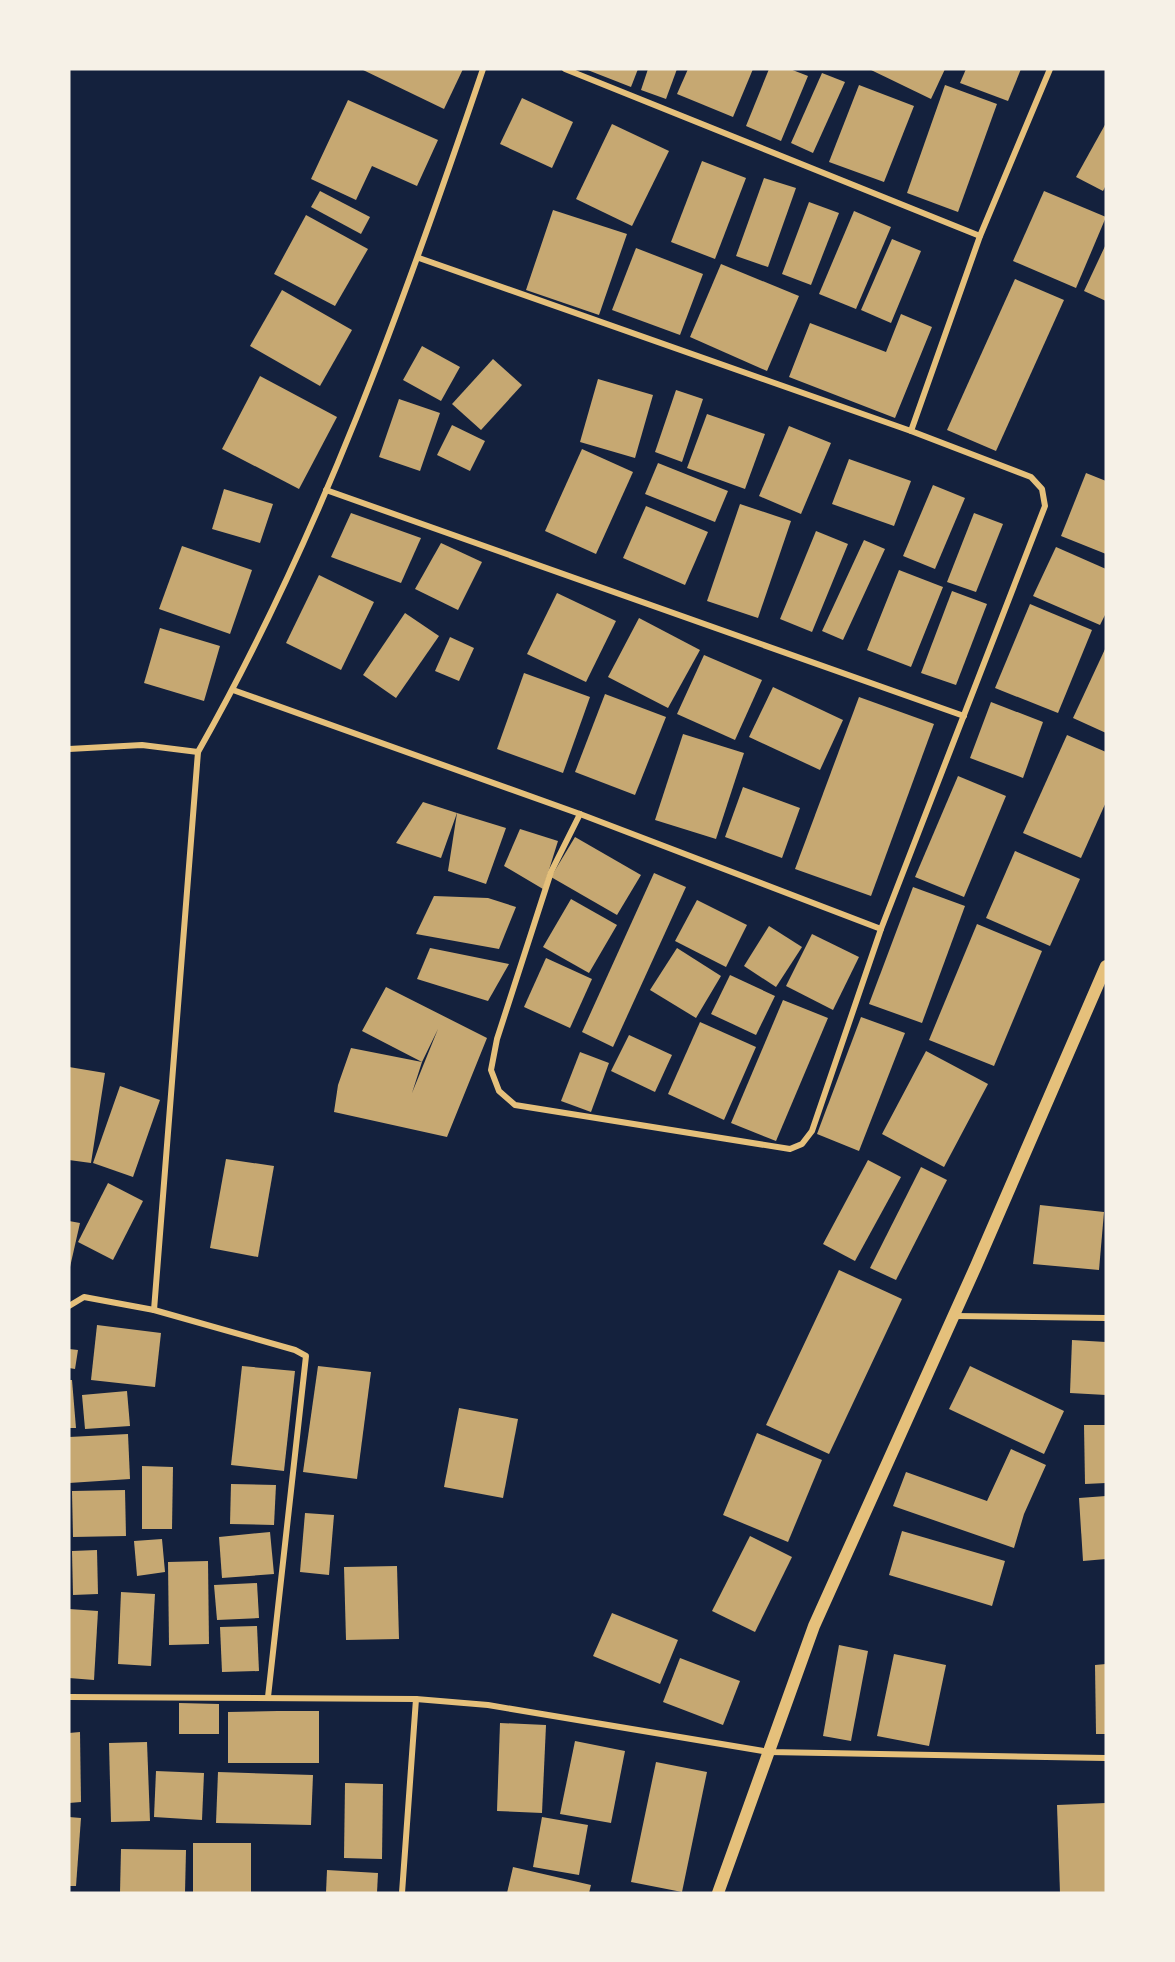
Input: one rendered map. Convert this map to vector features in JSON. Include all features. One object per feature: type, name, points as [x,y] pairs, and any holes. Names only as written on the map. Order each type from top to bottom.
[{"type":"main road","points":[[718,1893],[813,1626],[953,1316],[1106,966]]},
{"type":"street","points":[[154,1310],[198,752],[233,690],[326,490],[419,258],[483,69]]},
{"type":"street","points":[[565,69],[980,236]]},
{"type":"street","points":[[911,430],[980,236],[1050,69]]},
{"type":"street","points":[[419,258],[911,430],[1031,477],[1042,489],[1046,506],[881,929],[812,1131],[802,1144],[790,1149],[515,1105],[499,1091],[491,1070],[497,1039],[551,872],[580,814]]},
{"type":"street","points":[[326,490],[964,716]]},
{"type":"street","points":[[233,690],[580,814],[881,929]]},
{"type":"street","points":[[69,749],[142,745],[198,752]]},
{"type":"street","points":[[69,1306],[84,1297],[154,1310],[295,1350],[306,1356],[268,1697]]},
{"type":"street","points":[[953,1316],[1106,1318]]},
{"type":"street","points":[[69,1697],[416,1699],[488,1705],[769,1752],[1106,1758]]},
{"type":"street","points":[[402,1893],[416,1699]]},
{"type":"building","points":[[361,69],[463,69],[444,109]]},
{"type":"building","points":[[585,69],[638,69],[631,87]]},
{"type":"building","points":[[648,69],[677,69],[666,99],[641,90]]},
{"type":"building","points":[[688,69],[753,69],[733,117],[677,94]]},
{"type":"building","points":[[769,69],[790,69],[808,76],[781,141],[746,126]]},
{"type":"building","points":[[869,69],[945,69],[931,99]]},
{"type":"building","points":[[966,69],[1021,69],[1008,101],[960,83]]},
{"type":"building","points":[[822,73],[845,82],[813,153],[791,143]]},
{"type":"building","points":[[859,85],[914,106],[884,182],[829,162]]},
{"type":"building","points":[[945,85],[997,104],[958,212],[907,193]]},
{"type":"building","points":[[522,98],[573,122],[552,168],[500,144]]},
{"type":"building","points":[[348,100],[438,140],[417,186],[372,166],[356,200],[311,179]]},
{"type":"building","points":[[1106,123],[1106,185],[1103,191],[1076,177]]},
{"type":"building","points":[[612,124],[669,151],[632,226],[576,199]]},
{"type":"building","points":[[702,161],[746,178],[715,259],[671,242]]},
{"type":"building","points":[[764,178],[796,188],[768,267],[736,256]]},
{"type":"building","points":[[320,191],[370,217],[361,234],[311,207]]},
{"type":"building","points":[[1044,191],[1106,217],[1076,288],[1013,261]]},
{"type":"building","points":[[809,202],[839,213],[811,285],[782,274]]},
{"type":"building","points":[[553,210],[627,234],[599,315],[526,290]]},
{"type":"building","points":[[854,211],[891,227],[856,309],[819,294]]},
{"type":"building","points":[[306,215],[368,249],[335,306],[274,274]]},
{"type":"building","points":[[892,239],[921,251],[891,323],[861,310]]},
{"type":"building","points":[[1106,244],[1106,301],[1084,291]]},
{"type":"building","points":[[636,248],[703,274],[680,335],[612,310]]},
{"type":"building","points":[[721,264],[799,296],[767,371],[690,337]]},
{"type":"building","points":[[1015,279],[1064,300],[996,451],[947,430]]},
{"type":"building","points":[[282,290],[352,330],[320,386],[250,346]]},
{"type":"building","points":[[901,314],[932,327],[895,418],[789,377],[810,323],[886,352]]},
{"type":"building","points":[[422,346],[460,367],[441,401],[403,380]]},
{"type":"building","points":[[493,359],[522,385],[481,430],[452,404]]},
{"type":"building","points":[[260,376],[337,417],[299,489],[222,449]]},
{"type":"building","points":[[598,379],[653,395],[635,458],[580,442]]},
{"type":"building","points":[[676,390],[703,399],[682,462],[655,452]]},
{"type":"building","points":[[399,399],[440,413],[420,471],[379,457]]},
{"type":"building","points":[[707,414],[765,434],[745,489],[687,468]]},
{"type":"building","points":[[452,425],[485,441],[470,471],[437,455]]},
{"type":"building","points":[[789,426],[831,443],[801,514],[759,496]]},
{"type":"building","points":[[582,449],[633,472],[596,554],[545,531]]},
{"type":"building","points":[[849,459],[911,481],[894,526],[832,504]]},
{"type":"building","points":[[658,463],[728,491],[715,522],[645,494]]},
{"type":"building","points":[[1086,473],[1106,481],[1106,554],[1061,536]]},
{"type":"building","points":[[933,485],[965,498],[935,569],[903,556]]},
{"type":"building","points":[[224,489],[273,504],[260,543],[212,529]]},
{"type":"building","points":[[740,504],[791,521],[758,618],[707,601]]},
{"type":"building","points":[[646,506],[708,532],[685,585],[623,558]]},
{"type":"building","points":[[351,513],[421,538],[401,583],[331,557]]},
{"type":"building","points":[[974,513],[1003,524],[976,592],[947,582]]},
{"type":"building","points":[[816,531],[848,544],[812,632],[780,619]]},
{"type":"building","points":[[864,540],[885,549],[843,640],[822,631]]},
{"type":"building","points":[[441,543],[482,562],[458,610],[415,589]]},
{"type":"building","points":[[182,546],[252,570],[230,634],[159,609]]},
{"type":"building","points":[[1056,547],[1106,569],[1106,613],[1100,625],[1033,596]]},
{"type":"building","points":[[899,570],[943,587],[911,667],[867,650]]},
{"type":"building","points":[[319,575],[374,602],[341,670],[286,643]]},
{"type":"building","points":[[952,591],[987,604],[956,685],[921,673]]},
{"type":"building","points":[[557,593],[616,621],[586,682],[527,654]]},
{"type":"building","points":[[1030,604],[1092,630],[1058,713],[995,688]]},
{"type":"building","points":[[405,613],[439,636],[396,698],[363,675]]},
{"type":"building","points":[[639,618],[700,650],[668,708],[608,677]]},
{"type":"building","points":[[160,628],[220,646],[204,701],[144,683]]},
{"type":"building","points":[[450,637],[474,648],[459,681],[435,671]]},
{"type":"building","points":[[1106,647],[1106,733],[1073,718]]},
{"type":"building","points":[[704,655],[762,680],[735,740],[677,714]]},
{"type":"building","points":[[524,673],[590,697],[563,773],[497,749]]},
{"type":"building","points":[[773,687],[843,720],[820,770],[749,737]]},
{"type":"building","points":[[605,694],[666,717],[635,795],[575,772]]},
{"type":"building","points":[[859,697],[934,724],[871,896],[795,869]]},
{"type":"building","points":[[991,702],[1043,722],[1023,778],[970,758]]},
{"type":"building","points":[[683,734],[744,753],[716,839],[655,820]]},
{"type":"building","points":[[1067,735],[1106,752],[1106,802],[1081,858],[1023,833]]},
{"type":"building","points":[[958,776],[1006,796],[964,897],[915,877]]},
{"type":"building","points":[[743,787],[800,808],[782,858],[725,837]]},
{"type":"building","points":[[423,802],[457,813],[441,858],[396,843]]},
{"type":"building","points":[[457,813],[506,828],[486,884],[448,871]]},
{"type":"building","points":[[520,829],[558,841],[543,889],[504,866]]},
{"type":"building","points":[[575,837],[641,875],[617,915],[551,877]]},
{"type":"building","points":[[1015,851],[1080,879],[1050,946],[986,918]]},
{"type":"building","points":[[654,873],[686,887],[613,1047],[582,1032]]},
{"type":"building","points":[[913,887],[965,906],[922,1023],[869,1004]]},
{"type":"building","points":[[434,896],[488,898],[516,907],[499,949],[416,934]]},
{"type":"building","points":[[571,899],[617,925],[589,973],[543,947]]},
{"type":"building","points":[[697,900],[747,925],[726,967],[675,941]]},
{"type":"building","points":[[977,924],[1042,951],[994,1066],[929,1040]]},
{"type":"building","points":[[769,926],[802,947],[776,987],[744,966]]},
{"type":"building","points":[[812,934],[859,957],[833,1010],[786,986]]},
{"type":"building","points":[[430,948],[509,964],[488,1001],[417,979]]},
{"type":"building","points":[[677,948],[721,976],[696,1018],[650,990]]},
{"type":"building","points":[[546,958],[592,979],[570,1028],[524,1007]]},
{"type":"building","points":[[730,975],[775,996],[756,1035],[711,1014]]},
{"type":"building","points":[[386,987],[487,1038],[447,1137],[334,1112],[338,1085],[351,1048],[422,1062],[362,1031]],"holes":[[[438,1029],[412,1093],[422,1062]]]},
{"type":"building","points":[[783,1000],[828,1018],[776,1141],[731,1123]]},
{"type":"building","points":[[861,1017],[905,1033],[859,1151],[817,1134]]},
{"type":"building","points":[[700,1022],[756,1047],[724,1120],[668,1094]]},
{"type":"building","points":[[629,1035],[672,1055],[655,1092],[611,1071]]},
{"type":"building","points":[[926,1051],[988,1084],[944,1167],[882,1134]]},
{"type":"building","points":[[580,1052],[609,1063],[591,1112],[561,1101]]},
{"type":"building","points":[[69,1067],[105,1073],[91,1163],[69,1160]]},
{"type":"building","points":[[120,1086],[160,1100],[133,1177],[93,1163]]},
{"type":"building","points":[[226,1159],[274,1166],[258,1257],[210,1248]]},
{"type":"building","points":[[868,1160],[901,1177],[855,1261],[823,1244]]},
{"type":"building","points":[[921,1167],[947,1180],[896,1280],[870,1268]]},
{"type":"building","points":[[108,1183],[143,1201],[113,1260],[78,1242]]},
{"type":"building","points":[[1040,1205],[1104,1212],[1099,1270],[1033,1264]]},
{"type":"building","points":[[69,1221],[80,1223],[70,1267],[69,1267]]},
{"type":"building","points":[[839,1270],[902,1299],[829,1454],[766,1425]]},
{"type":"building","points":[[97,1325],[161,1333],[155,1387],[91,1380]]},
{"type":"building","points":[[1072,1340],[1106,1342],[1106,1395],[1070,1393]]},
{"type":"building","points":[[69,1349],[78,1350],[75,1369],[69,1368]]},
{"type":"building","points":[[242,1366],[295,1371],[284,1471],[231,1465]]},
{"type":"building","points":[[318,1366],[371,1372],[357,1479],[303,1472]]},
{"type":"building","points":[[970,1366],[1064,1411],[1044,1454],[949,1409]]},
{"type":"building","points":[[69,1380],[72,1380],[76,1428],[69,1428]]},
{"type":"building","points":[[127,1391],[130,1426],[85,1429],[82,1395]]},
{"type":"building","points":[[459,1408],[518,1419],[503,1498],[444,1487]]},
{"type":"building","points":[[1084,1425],[1106,1425],[1106,1483],[1085,1484]]},
{"type":"building","points":[[757,1433],[822,1460],[788,1542],[723,1515]]},
{"type":"building","points":[[128,1434],[130,1479],[69,1483],[69,1437]]},
{"type":"building","points":[[1011,1449],[1046,1465],[1024,1514],[1014,1548],[893,1506],[906,1472],[987,1501]]},
{"type":"building","points":[[142,1466],[173,1467],[172,1529],[142,1529]]},
{"type":"building","points":[[231,1484],[276,1485],[274,1525],[230,1524]]},
{"type":"building","points":[[125,1490],[126,1536],[73,1537],[72,1491]]},
{"type":"building","points":[[1106,1496],[1106,1559],[1083,1561],[1079,1498]]},
{"type":"building","points":[[305,1513],[334,1515],[329,1575],[300,1572]]},
{"type":"building","points":[[902,1531],[1005,1561],[992,1606],[889,1575]]},
{"type":"building","points":[[270,1532],[274,1574],[222,1578],[219,1537]]},
{"type":"building","points":[[750,1536],[792,1557],[755,1632],[712,1611]]},
{"type":"building","points":[[162,1539],[165,1572],[137,1576],[134,1541]]},
{"type":"building","points":[[97,1550],[98,1594],[73,1595],[72,1551]]},
{"type":"building","points":[[208,1561],[209,1644],[169,1645],[168,1562]]},
{"type":"building","points":[[397,1566],[399,1639],[346,1640],[344,1567]]},
{"type":"building","points":[[257,1583],[259,1618],[217,1620],[214,1585]]},
{"type":"building","points":[[121,1592],[155,1594],[151,1666],[118,1664]]},
{"type":"building","points":[[69,1609],[98,1611],[94,1680],[69,1678]]},
{"type":"building","points":[[612,1613],[678,1640],[660,1684],[593,1656]]},
{"type":"building","points":[[257,1626],[259,1671],[222,1672],[220,1627]]},
{"type":"building","points":[[839,1645],[868,1651],[851,1741],[823,1736]]},
{"type":"building","points":[[894,1654],[946,1665],[929,1746],[877,1736]]},
{"type":"building","points":[[680,1658],[740,1681],[723,1725],[663,1702]]},
{"type":"building","points":[[1106,1664],[1106,1734],[1096,1734],[1095,1665]]},
{"type":"building","points":[[179,1703],[219,1704],[219,1734],[179,1734]]},
{"type":"building","points":[[319,1711],[319,1763],[228,1763],[228,1712]]},
{"type":"building","points":[[500,1723],[546,1725],[542,1813],[497,1811]]},
{"type":"building","points":[[80,1732],[81,1802],[69,1803],[69,1733]]},
{"type":"building","points":[[575,1741],[625,1751],[611,1823],[560,1814]]},
{"type":"building","points":[[147,1742],[150,1821],[111,1822],[109,1743]]},
{"type":"building","points":[[656,1762],[707,1772],[682,1892],[631,1882]]},
{"type":"building","points":[[156,1771],[204,1773],[202,1820],[154,1817]]},
{"type":"building","points":[[218,1772],[313,1775],[311,1825],[216,1823]]},
{"type":"building","points":[[345,1783],[383,1784],[382,1859],[344,1858]]},
{"type":"building","points":[[1106,1803],[1106,1893],[1060,1893],[1057,1805]]},
{"type":"building","points":[[69,1817],[81,1818],[76,1886],[69,1886]]},
{"type":"building","points":[[542,1817],[588,1825],[579,1875],[533,1867]]},
{"type":"building","points":[[193,1843],[251,1843],[251,1893],[193,1893]]},
{"type":"building","points":[[121,1849],[186,1850],[185,1893],[120,1893]]},
{"type":"building","points":[[513,1867],[591,1885],[589,1893],[507,1893]]},
{"type":"building","points":[[327,1870],[378,1873],[377,1893],[326,1893]]}]
